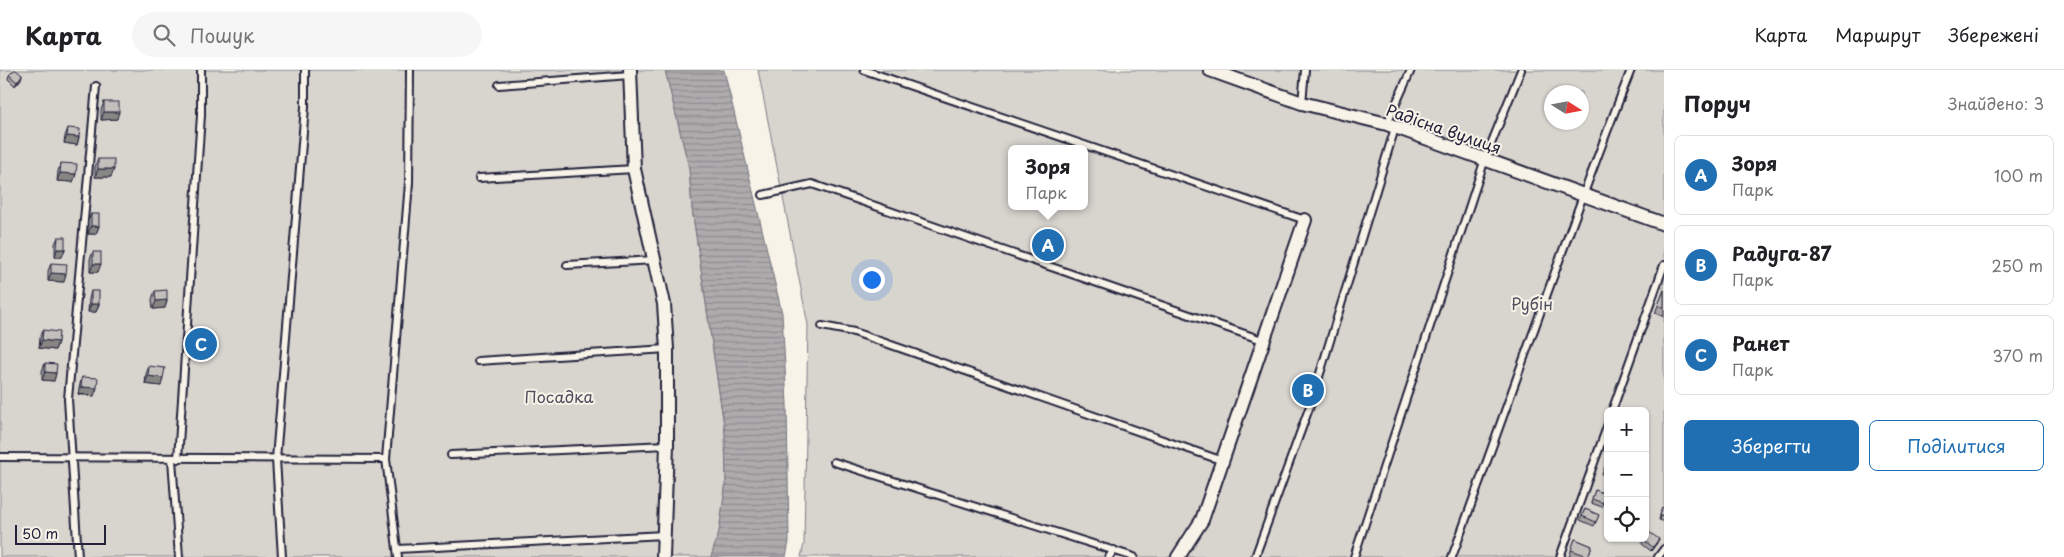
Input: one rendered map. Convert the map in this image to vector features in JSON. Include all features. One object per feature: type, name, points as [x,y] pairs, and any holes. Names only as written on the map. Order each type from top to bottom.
[{"type":"street","name":"Радісна вулиця","points":[[1210,70],[1302,103],[1391,126],[1664,224]]},
{"type":"street","points":[[630,72],[634,169],[664,304],[667,349],[667,446],[662,557]]},
{"type":"street","points":[[1178,557],[1202,520],[1306,220]]},
{"type":"lane","points":[[179,557],[175,459],[201,115],[201,70]]},
{"type":"lane","points":[[282,557],[276,459],[305,107],[305,70]]},
{"type":"lane","points":[[398,557],[386,459],[410,184],[410,70]]},
{"type":"lane","points":[[864,70],[1085,145]]},
{"type":"lane","points":[[1302,103],[1305,70]]},
{"type":"lane","points":[[1254,557],[1311,403],[1391,126],[1411,70]]},
{"type":"lane","points":[[1354,557],[1485,160],[1521,70]]},
{"type":"lane","points":[[1452,557],[1520,373],[1581,194],[1631,70]]},
{"type":"lane","points":[[500,85],[630,72]]},
{"type":"lane","points":[[78,557],[68,399],[96,86]]},
{"type":"lane","points":[[1088,146],[1306,220]]},
{"type":"lane","points":[[479,178],[634,169]]},
{"type":"lane","points":[[763,195],[812,184],[1265,341]]},
{"type":"lane","points":[[567,264],[655,260]]},
{"type":"lane","points":[[1613,407],[1664,265]]},
{"type":"lane","points":[[822,326],[854,332],[1223,460]]},
{"type":"lane","points":[[478,361],[667,349]]},
{"type":"lane","points":[[1560,557],[1604,435]]},
{"type":"lane","points":[[451,455],[667,446]]},
{"type":"lane","points":[[0,457],[386,459]]},
{"type":"lane","points":[[834,462],[1134,557]]},
{"type":"lane","points":[[398,549],[664,535]]},
{"type":"lane","points":[[1658,557],[1664,549]]},
{"type":"lane","points":[[1109,557],[1114,550]]},
{"type":"green space","name":"Посадка","points":[[0,70],[665,70],[689,168],[692,209],[725,432],[726,482],[719,532],[711,557],[0,557]]},
{"type":"green space","name":"Рубін","points":[[758,70],[1664,70],[1664,557],[801,557],[804,544],[808,325]]},
{"type":"shaded area","points":[[665,70],[724,70],[782,313],[787,404],[789,542],[786,557],[711,557],[719,532],[726,482],[725,432],[692,208],[689,168]]},
{"type":"building","points":[[14,70],[22,75],[17,82],[9,75]]},
{"type":"building","points":[[104,102],[119,102],[119,112],[104,112]]},
{"type":"building","points":[[68,128],[80,129],[79,137],[67,136]]},
{"type":"building","points":[[98,159],[114,159],[114,169],[98,169]]},
{"type":"building","points":[[61,163],[77,164],[76,174],[60,173]]},
{"type":"building","points":[[91,214],[99,214],[99,226],[91,226]]},
{"type":"building","points":[[58,237],[65,237],[65,249],[57,249]]},
{"type":"building","points":[[93,252],[101,252],[101,264],[93,264]]},
{"type":"building","points":[[51,263],[67,264],[66,274],[51,273]]},
{"type":"building","points":[[167,290],[167,300],[156,301],[155,291]]},
{"type":"building","points":[[1664,290],[1664,308],[1658,305]]},
{"type":"building","points":[[91,291],[99,291],[99,304],[91,304]]},
{"type":"building","points":[[43,330],[59,332],[58,342],[42,340]]},
{"type":"building","points":[[45,363],[57,364],[56,373],[45,372]]},
{"type":"building","points":[[149,366],[165,368],[163,378],[148,376]]},
{"type":"building","points":[[82,377],[98,378],[97,388],[81,387]]},
{"type":"building","points":[[1595,490],[1604,493],[1603,503],[1592,499]]},
{"type":"building","points":[[1662,507],[1664,508],[1664,517],[1660,516]]},
{"type":"building","points":[[1585,509],[1599,515],[1596,522],[1582,516]]},
{"type":"building","points":[[1649,532],[1659,539],[1653,547],[1646,542],[1649,542]]},
{"type":"building","points":[[1575,539],[1592,546],[1588,556],[1571,550]]},
{"type":"place","name":"Зоря","points":[[1048,245]]},
{"type":"place","name":"Ранет","points":[[201,344]]},
{"type":"place","name":"Радуга-87","points":[[1308,390]]}]
